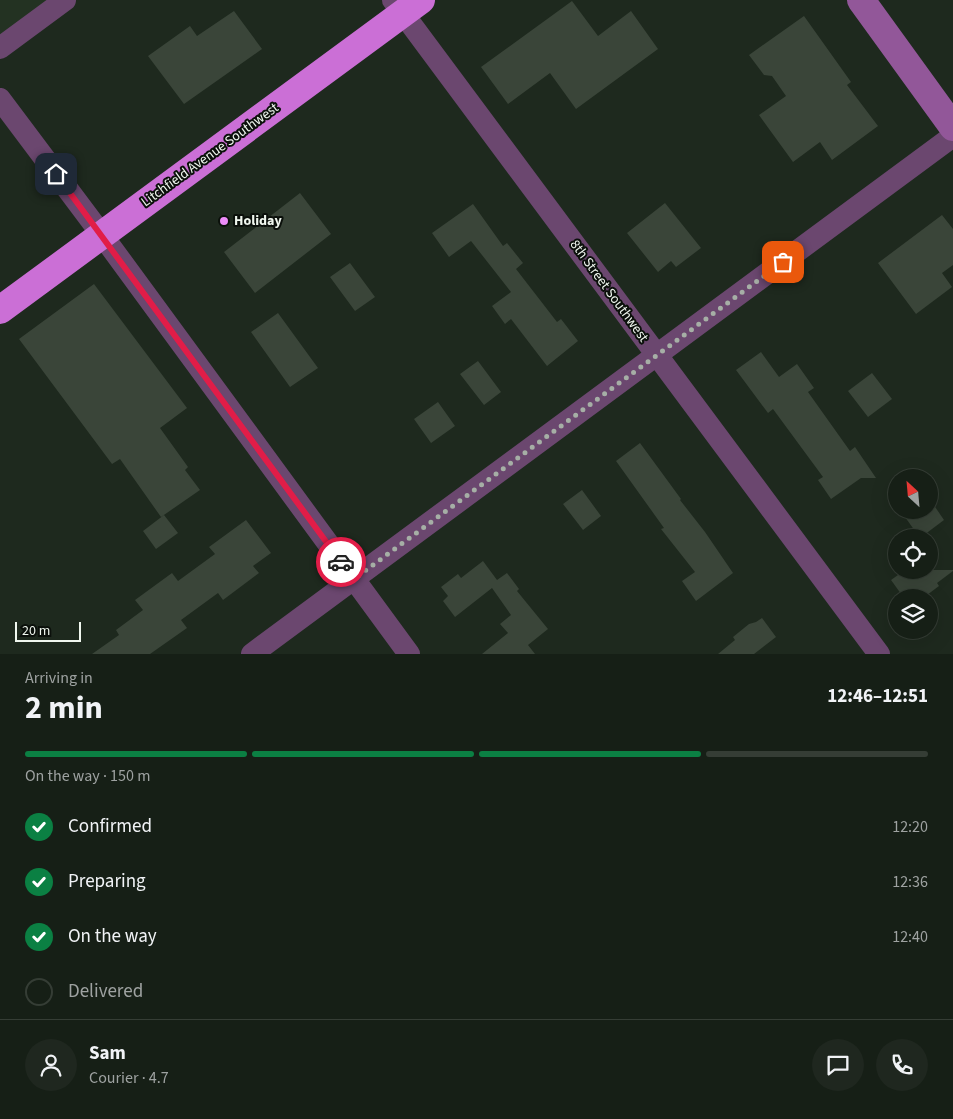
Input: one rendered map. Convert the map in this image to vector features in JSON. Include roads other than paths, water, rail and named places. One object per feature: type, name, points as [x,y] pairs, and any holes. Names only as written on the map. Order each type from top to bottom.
[{"type":"highway","name":"Litchfield Avenue Southwest","points":[[0,310],[406,4]]},
{"type":"main road","points":[[861,0],[953,127]]},
{"type":"street","points":[[0,48],[65,0]]},
{"type":"street","name":"8th Street Southwest","points":[[406,4],[656,356],[879,654]]},
{"type":"street","points":[[0,99],[409,654]]},
{"type":"street","points":[[252,654],[953,136]]},
{"type":"place","name":"Holiday","points":[[224,221]]}]
